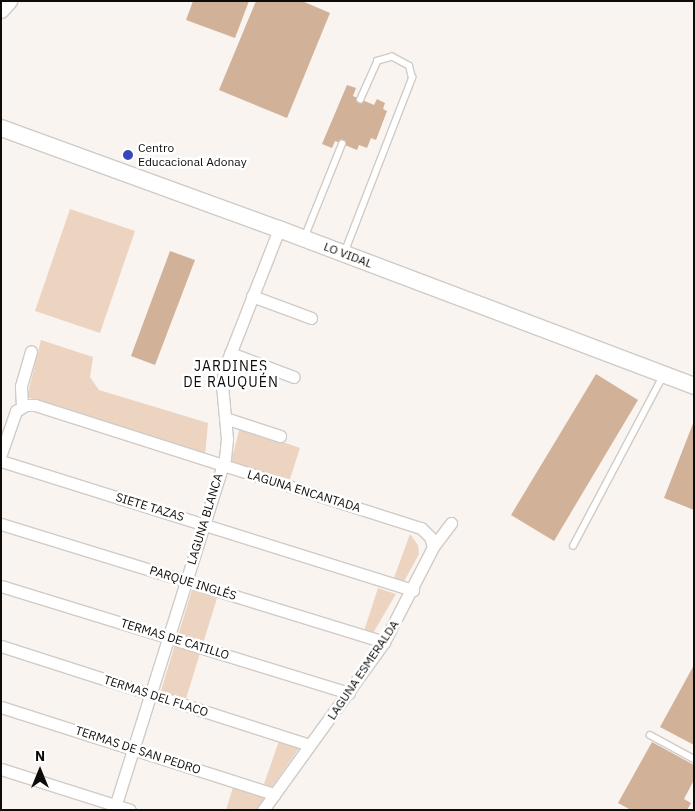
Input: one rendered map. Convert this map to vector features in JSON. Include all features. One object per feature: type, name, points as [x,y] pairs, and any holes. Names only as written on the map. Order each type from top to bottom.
[{"type":"main road","points":[[1,10],[9,1]]},
{"type":"main road","name":"LO VIDAL","points":[[1,128],[304,238],[694,386]]},
{"type":"street","name":"LAGUNA BLANCA","points":[[115,807],[222,466],[227,444],[222,385],[230,353],[279,229]]},
{"type":"street","points":[[252,296],[311,318]]},
{"type":"street","points":[[1,454],[14,414],[22,406],[21,386],[31,351]]},
{"type":"street","points":[[230,353],[294,377]]},
{"type":"street","name":"LAGUNA ENCANTADA","points":[[22,406],[35,405],[421,528],[430,537],[433,547]]},
{"type":"street","points":[[225,418],[280,436]]},
{"type":"street","name":"SIETE TAZAS","points":[[1,461],[413,590]]},
{"type":"street","name":"LAGUNA ESMERALDA","points":[[263,810],[384,642],[413,590],[433,547],[451,523]]},
{"type":"street","name":"PARQUE INGLÉS","points":[[1,524],[384,642]]},
{"type":"street","name":"TERMAS DE CATILLO","points":[[1,586],[349,693]]},
{"type":"street","name":"TERMAS DEL FLACO","points":[[1,646],[310,745]]},
{"type":"street","name":"TERMAS DE SAN PEDRO","points":[[1,707],[274,794]]},
{"type":"street","points":[[1,769],[115,807],[130,810]]},
{"type":"lane","points":[[344,253],[412,78],[409,66],[392,57],[378,61],[360,99]]},
{"type":"lane","points":[[304,238],[342,144]]},
{"type":"lane","points":[[573,546],[664,374]]},
{"type":"lane","points":[[650,735],[694,759]]},
{"type":"shaded area","points":[[70,209],[135,231],[100,333],[35,311]]},
{"type":"shaded area","points":[[41,340],[93,357],[90,377],[99,390],[208,423],[205,456],[27,397]]},
{"type":"shaded area","points":[[240,427],[300,448],[289,482],[231,462]]},
{"type":"shaded area","points":[[410,534],[418,545],[419,554],[400,589],[391,586]]},
{"type":"shaded area","points":[[378,588],[396,594],[369,640],[362,637]]},
{"type":"shaded area","points":[[192,590],[217,598],[202,647],[177,639]]},
{"type":"shaded area","points":[[176,641],[201,650],[185,702],[160,694]]},
{"type":"shaded area","points":[[279,741],[300,747],[272,787],[264,784]]},
{"type":"shaded area","points":[[233,787],[267,797],[258,810],[226,810]]},
{"type":"building","points":[[193,1],[249,1],[235,38],[186,20]]},
{"type":"building","points":[[256,1],[302,1],[330,13],[287,118],[219,90]]},
{"type":"building","points":[[347,85],[356,88],[353,96],[374,105],[377,99],[385,103],[383,109],[387,111],[376,140],[371,138],[367,148],[359,145],[357,150],[335,141],[332,148],[322,144]]},
{"type":"building","points":[[170,251],[195,260],[155,365],[131,356]]},
{"type":"building","points":[[596,374],[638,400],[554,541],[511,515]]},
{"type":"building","points":[[694,421],[694,510],[664,498]]},
{"type":"building","points":[[694,665],[694,745],[660,727]]},
{"type":"building","points":[[652,742],[694,765],[694,780],[684,799],[691,803],[687,810],[631,810],[618,803]]},
{"type":"place","name":"Centro Educacional Adonay","points":[[128,155]]},
{"type":"district","name":"JARDINES DE RAUQUÉN","points":[[231,374]]}]
